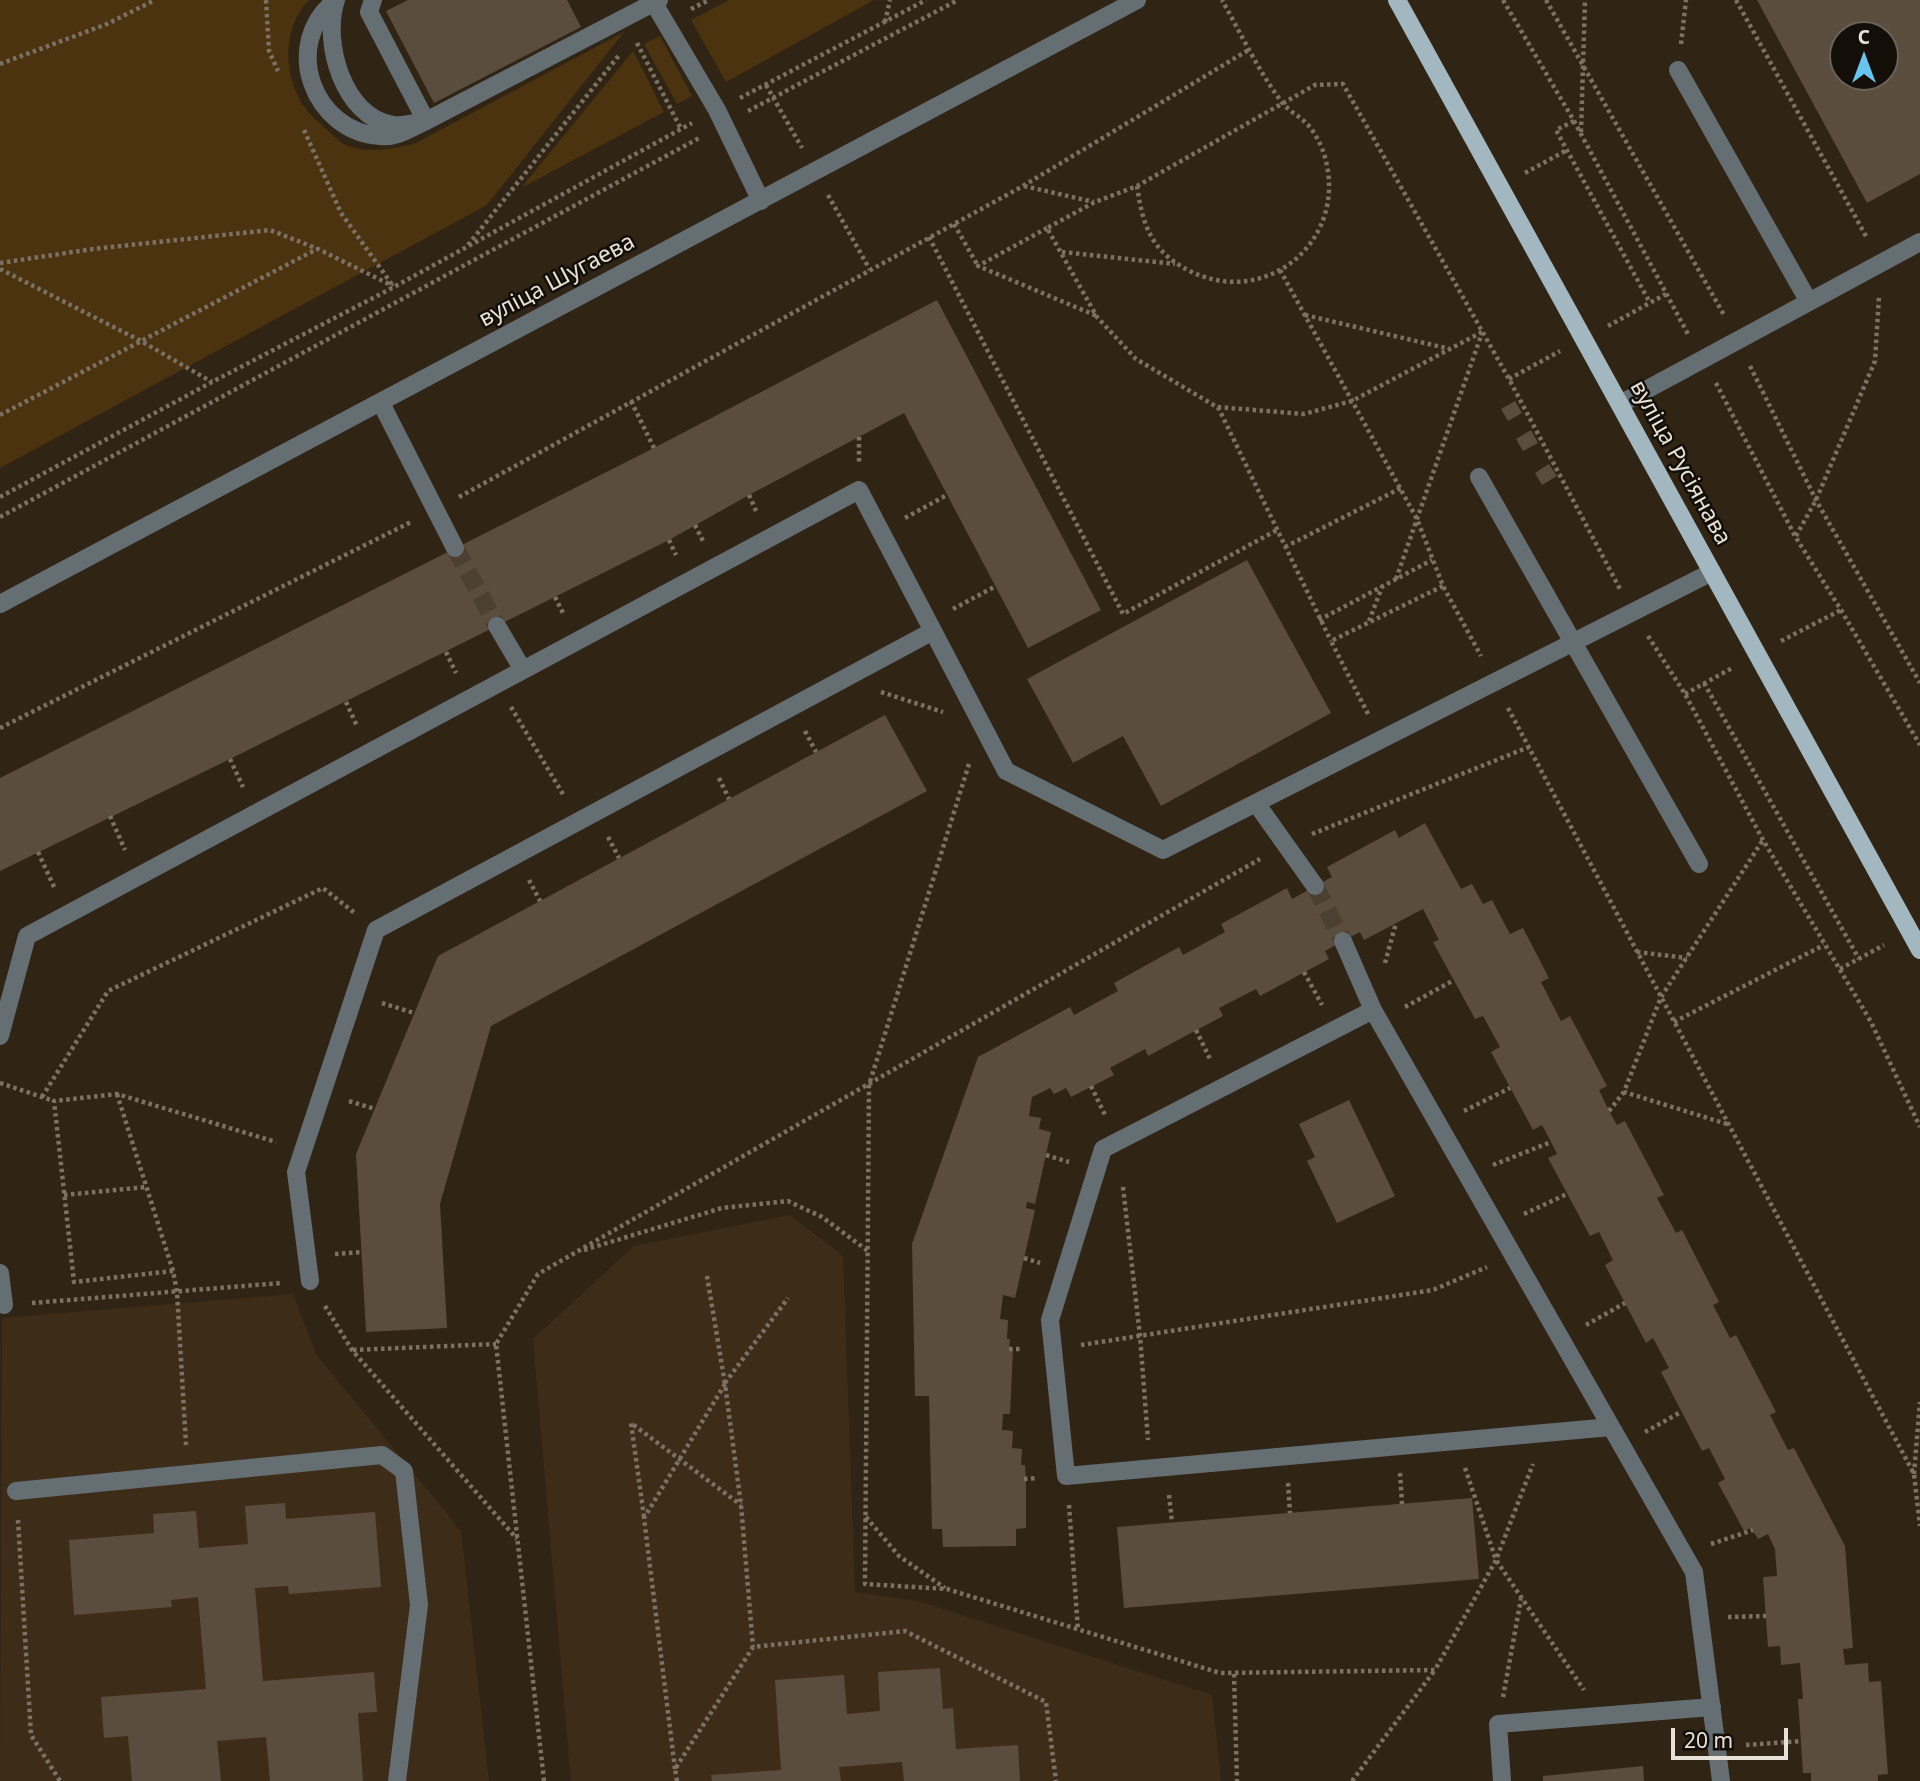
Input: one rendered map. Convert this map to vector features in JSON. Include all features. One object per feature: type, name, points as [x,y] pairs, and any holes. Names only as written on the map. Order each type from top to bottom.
[{"type":"main road","name":"вуліца Русіянава","points":[[1397,0],[1920,950]]},
{"type":"street","points":[[335,0],[331,27],[333,51],[340,75],[352,96],[370,115],[392,125],[426,121]]},
{"type":"street","points":[[335,0],[321,12],[311,32],[306,51],[308,75],[317,96],[337,118],[358,132],[380,136],[397,135],[426,121],[655,1],[664,22],[720,118],[761,201]]},
{"type":"street","points":[[373,0],[369,12],[426,121]]},
{"type":"street","name":"вуліца Шугаева","points":[[0,604],[1137,0]]},
{"type":"street","points":[[1678,70],[1809,302]]},
{"type":"street","points":[[1620,404],[1920,242]]},
{"type":"street","points":[[381,403],[455,548]]},
{"type":"street","points":[[1479,477],[1699,864]]},
{"type":"street","points":[[0,1036],[27,936],[859,490],[1006,771],[1163,850],[1712,572]]},
{"type":"street","points":[[497,625],[523,670]]},
{"type":"street","points":[[310,1281],[296,1172],[376,930],[930,627]]},
{"type":"street","points":[[1255,803],[1315,886]]},
{"type":"street","points":[[1343,941],[1376,1016],[1694,1572],[1721,1781]]},
{"type":"street","points":[[1376,1016],[1334,1030],[1103,1149],[1050,1320],[1066,1476],[1611,1427]]},
{"type":"street","points":[[0,1273],[4,1305]]},
{"type":"street","points":[[16,1491],[382,1455],[404,1471],[419,1605],[397,1781]]},
{"type":"street","points":[[1502,1781],[1498,1724],[1712,1707]]},
{"type":"path","points":[[0,64],[107,24],[155,0]]},
{"type":"path","points":[[266,0],[269,51],[280,76]]},
{"type":"path","points":[[664,22],[709,0]]},
{"type":"path","points":[[885,22],[890,0]]},
{"type":"path","points":[[0,517],[720,118],[926,0]]},
{"type":"path","points":[[0,497],[394,287],[681,129],[720,118],[958,0]]},
{"type":"path","points":[[1137,186],[1142,215],[1155,243],[1176,264],[1203,278],[1232,283],[1262,279],[1289,266],[1311,245],[1325,218],[1330,185],[1324,152],[1307,123],[1282,103],[1222,0]]},
{"type":"path","points":[[1546,0],[1738,340],[1816,500],[1920,683]]},
{"type":"path","points":[[1581,134],[1585,0]]},
{"type":"path","points":[[1678,70],[1686,0]]},
{"type":"path","points":[[624,18],[681,129]]},
{"type":"path","points":[[465,248],[634,37]]},
{"type":"path","points":[[0,728],[436,509],[1023,186],[1250,49]]},
{"type":"path","points":[[978,266],[1096,202],[1137,186],[1315,85]]},
{"type":"path","points":[[1574,121],[1556,130],[1650,303]]},
{"type":"path","points":[[302,125],[341,212],[394,287]]},
{"type":"path","points":[[1500,186],[1567,150]]},
{"type":"path","points":[[1023,186],[1096,202]]},
{"type":"path","points":[[954,224],[978,266],[1097,317]]},
{"type":"path","points":[[1047,228],[1097,317],[1136,359],[1217,407],[1304,414],[1352,401],[1482,332],[1396,579]]},
{"type":"path","points":[[0,263],[93,248],[271,230],[318,248],[394,287]]},
{"type":"path","points":[[929,237],[1123,614],[1277,530]]},
{"type":"path","points":[[0,415],[318,248]]},
{"type":"path","points":[[1061,252],[1176,264]]},
{"type":"path","points":[[0,269],[141,341],[212,382]]},
{"type":"path","points":[[1280,270],[1401,488],[1417,519],[1443,586],[1914,1474]]},
{"type":"path","points":[[1304,315],[1451,349]]},
{"type":"path","points":[[631,401],[654,448]]},
{"type":"path","points":[[1217,407],[1380,740]]},
{"type":"path","points":[[1284,547],[1401,488]]},
{"type":"path","points":[[881,532],[947,495]]},
{"type":"path","points":[[1319,620],[1432,560]]},
{"type":"path","points":[[930,627],[996,586]]},
{"type":"path","points":[[1369,623],[1382,586]]},
{"type":"path","points":[[1331,641],[1443,586]]},
{"type":"path","points":[[1704,683],[1859,958],[1840,970]]},
{"type":"path","points":[[518,718],[559,789]]},
{"type":"path","points":[[544,1781],[496,1344],[538,1275],[1285,844],[1529,747]]},
{"type":"path","points":[[110,816],[137,877]]},
{"type":"path","points":[[1609,1111],[1624,1092],[1661,997],[1763,840]]},
{"type":"path","points":[[38,852],[67,915]]},
{"type":"path","points":[[42,1097],[108,991],[323,888],[376,930]]},
{"type":"path","points":[[1674,1022],[1824,945]]},
{"type":"path","points":[[1637,952],[1687,958]]},
{"type":"path","points":[[1304,972],[1334,1030]]},
{"type":"path","points":[[1376,1016],[1454,980]]},
{"type":"path","points":[[0,1083],[54,1101],[117,1094],[303,1150]]},
{"type":"path","points":[[1438,1124],[1510,1088]]},
{"type":"path","points":[[1624,1092],[1728,1124]]},
{"type":"path","points":[[117,1094],[173,1270],[177,1292],[187,1474]]},
{"type":"path","points":[[54,1101],[74,1282],[173,1270]]},
{"type":"path","points":[[1117,1141],[1140,1336],[1150,1468]]},
{"type":"path","points":[[1467,1175],[1551,1142]]},
{"type":"path","points":[[64,1195],[146,1187]]},
{"type":"path","points":[[1497,1227],[1567,1194]]},
{"type":"path","points":[[576,1252],[722,1208],[788,1201],[822,1217],[868,1251]]},
{"type":"path","points":[[1053,1350],[1433,1290],[1513,1256]]},
{"type":"path","points":[[675,1769],[753,1647],[741,1504],[707,1276]]},
{"type":"path","points":[[4,1305],[310,1281],[352,1350],[517,1540]]},
{"type":"path","points":[[644,1518],[724,1384],[788,1298]]},
{"type":"path","points":[[1561,1339],[1625,1303]]},
{"type":"path","points":[[352,1350],[496,1344]]},
{"type":"path","points":[[1920,1402],[1914,1474],[1920,1526]]},
{"type":"path","points":[[1621,1446],[1681,1412]]},
{"type":"path","points":[[677,1781],[631,1423],[741,1504]]},
{"type":"path","points":[[1456,1441],[1496,1560],[1602,1716]]},
{"type":"path","points":[[1066,1476],[1078,1630]]},
{"type":"path","points":[[16,1491],[32,1735],[60,1781]]},
{"type":"path","points":[[865,1516],[899,1556],[947,1589]]},
{"type":"path","points":[[1683,1554],[1753,1530]]},
{"type":"path","points":[[1498,1724],[1521,1598]]},
{"type":"path","points":[[1700,1617],[1766,1616]]},
{"type":"path","points":[[753,1647],[905,1631],[1046,1702],[1056,1781]]},
{"type":"path","points":[[1352,1781],[1435,1670]]},
{"type":"path","points":[[1234,1674],[1237,1781]]},
{"type":"path","points":[[1717,1747],[1801,1741]]},
{"type":"shaded area","points":[[0,0],[309,0],[293,25],[288,54],[289,69],[298,97],[310,114],[341,142],[355,148],[372,150],[414,144],[624,32],[487,205],[0,468]]},
{"type":"shaded area","points":[[729,0],[874,0],[726,82],[691,20]]},
{"type":"shaded area","points":[[660,36],[692,96],[677,104],[644,44]]},
{"type":"shaded area","points":[[633,51],[664,112],[521,188]]},
{"type":"shaded area","points":[[790,1215],[843,1256],[855,1592],[918,1601],[1212,1695],[1221,1781],[571,1781],[533,1339],[634,1246]]},
{"type":"shaded area","points":[[293,1294],[316,1354],[461,1531],[489,1781],[0,1781],[2,1318]]},
{"type":"building","points":[[408,0],[567,0],[581,27],[434,103],[386,11]]},
{"type":"building","points":[[1757,0],[1920,0],[1920,174],[1867,203]]},
{"type":"building","points":[[937,300],[1101,610],[1028,648],[904,413],[669,540],[0,871],[0,778],[654,448]]},
{"type":"building","points":[[1515,401],[1522,413],[1508,421],[1501,409]]},
{"type":"building","points":[[1531,430],[1538,443],[1523,451],[1516,439]]},
{"type":"building","points":[[1549,464],[1557,476],[1542,485],[1535,473]]},
{"type":"building","points":[[1247,560],[1331,713],[1161,806],[1123,736],[1073,763],[1027,679]]},
{"type":"building","points":[[885,715],[927,791],[491,1026],[440,1204],[447,1328],[366,1332],[356,1154],[438,956]]},
{"type":"building","points":[[1425,823],[1461,889],[1472,884],[1483,904],[1492,900],[1510,934],[1523,928],[1549,978],[1541,982],[1561,1021],[1570,1016],[1607,1086],[1599,1090],[1609,1111],[1617,1125],[1625,1121],[1664,1195],[1657,1198],[1676,1233],[1682,1230],[1719,1302],[1713,1305],[1730,1338],[1736,1335],[1776,1412],[1770,1415],[1788,1450],[1794,1448],[1845,1546],[1853,1648],[1843,1649],[1845,1665],[1868,1663],[1869,1682],[1881,1681],[1888,1774],[1878,1775],[1878,1781],[1811,1781],[1811,1773],[1803,1773],[1798,1699],[1803,1699],[1800,1663],[1781,1665],[1780,1646],[1768,1647],[1763,1577],[1777,1576],[1775,1549],[1768,1534],[1758,1539],[1751,1528],[1744,1531],[1718,1483],[1725,1479],[1709,1448],[1702,1451],[1661,1372],[1669,1368],[1653,1338],[1646,1343],[1605,1265],[1613,1260],[1599,1232],[1590,1236],[1548,1158],[1557,1154],[1551,1142],[1542,1125],[1533,1130],[1491,1052],[1500,1047],[1483,1016],[1475,1019],[1433,942],[1439,940],[1423,909],[1364,940],[1360,932],[1343,941],[1325,951],[1329,959],[1260,996],[1256,989],[1219,1008],[1223,1016],[1148,1056],[1145,1049],[1110,1068],[1114,1075],[1071,1097],[1066,1088],[1054,1094],[1050,1088],[1032,1097],[1029,1116],[1041,1118],[1039,1129],[1051,1132],[1035,1204],[1027,1202],[1026,1208],[1035,1210],[1015,1298],[1003,1295],[1000,1319],[1008,1320],[1007,1339],[1010,1339],[1009,1349],[1013,1349],[1010,1414],[1003,1414],[1002,1430],[1013,1431],[1012,1448],[1022,1449],[1021,1465],[1025,1465],[1026,1479],[1026,1528],[1016,1529],[1016,1546],[943,1547],[942,1529],[932,1529],[929,1396],[915,1396],[912,1244],[978,1057],[1070,1007],[1074,1015],[1118,991],[1114,983],[1179,947],[1183,955],[1225,932],[1221,924],[1287,888],[1292,899],[1332,877],[1327,867],[1395,830],[1399,838]]},
{"type":"building","points":[[1349,1100],[1395,1196],[1337,1223],[1307,1161],[1315,1157],[1299,1124]]},
{"type":"building","points":[[1472,1498],[1479,1579],[1124,1608],[1117,1527]]},
{"type":"building","points":[[285,1503],[286,1519],[375,1512],[381,1587],[289,1594],[288,1586],[255,1588],[263,1681],[374,1672],[377,1712],[358,1713],[363,1781],[270,1781],[266,1737],[217,1741],[221,1781],[132,1781],[128,1736],[104,1738],[101,1697],[206,1689],[198,1597],[171,1600],[172,1607],[74,1615],[69,1540],[154,1533],[153,1514],[196,1511],[199,1548],[248,1544],[245,1506]]},
{"type":"building","points":[[940,1668],[943,1709],[953,1708],[956,1749],[1018,1745],[1020,1781],[904,1781],[902,1762],[839,1767],[841,1781],[712,1781],[711,1775],[781,1770],[775,1680],[844,1675],[847,1714],[880,1711],[878,1672]]},
{"type":"building","points":[[1643,1766],[1644,1781],[1543,1781],[1543,1776]]},
{"type":"tunnel","points":[[455,548],[497,626]]},
{"type":"tunnel","points":[[1315,886],[1343,941]]}]
